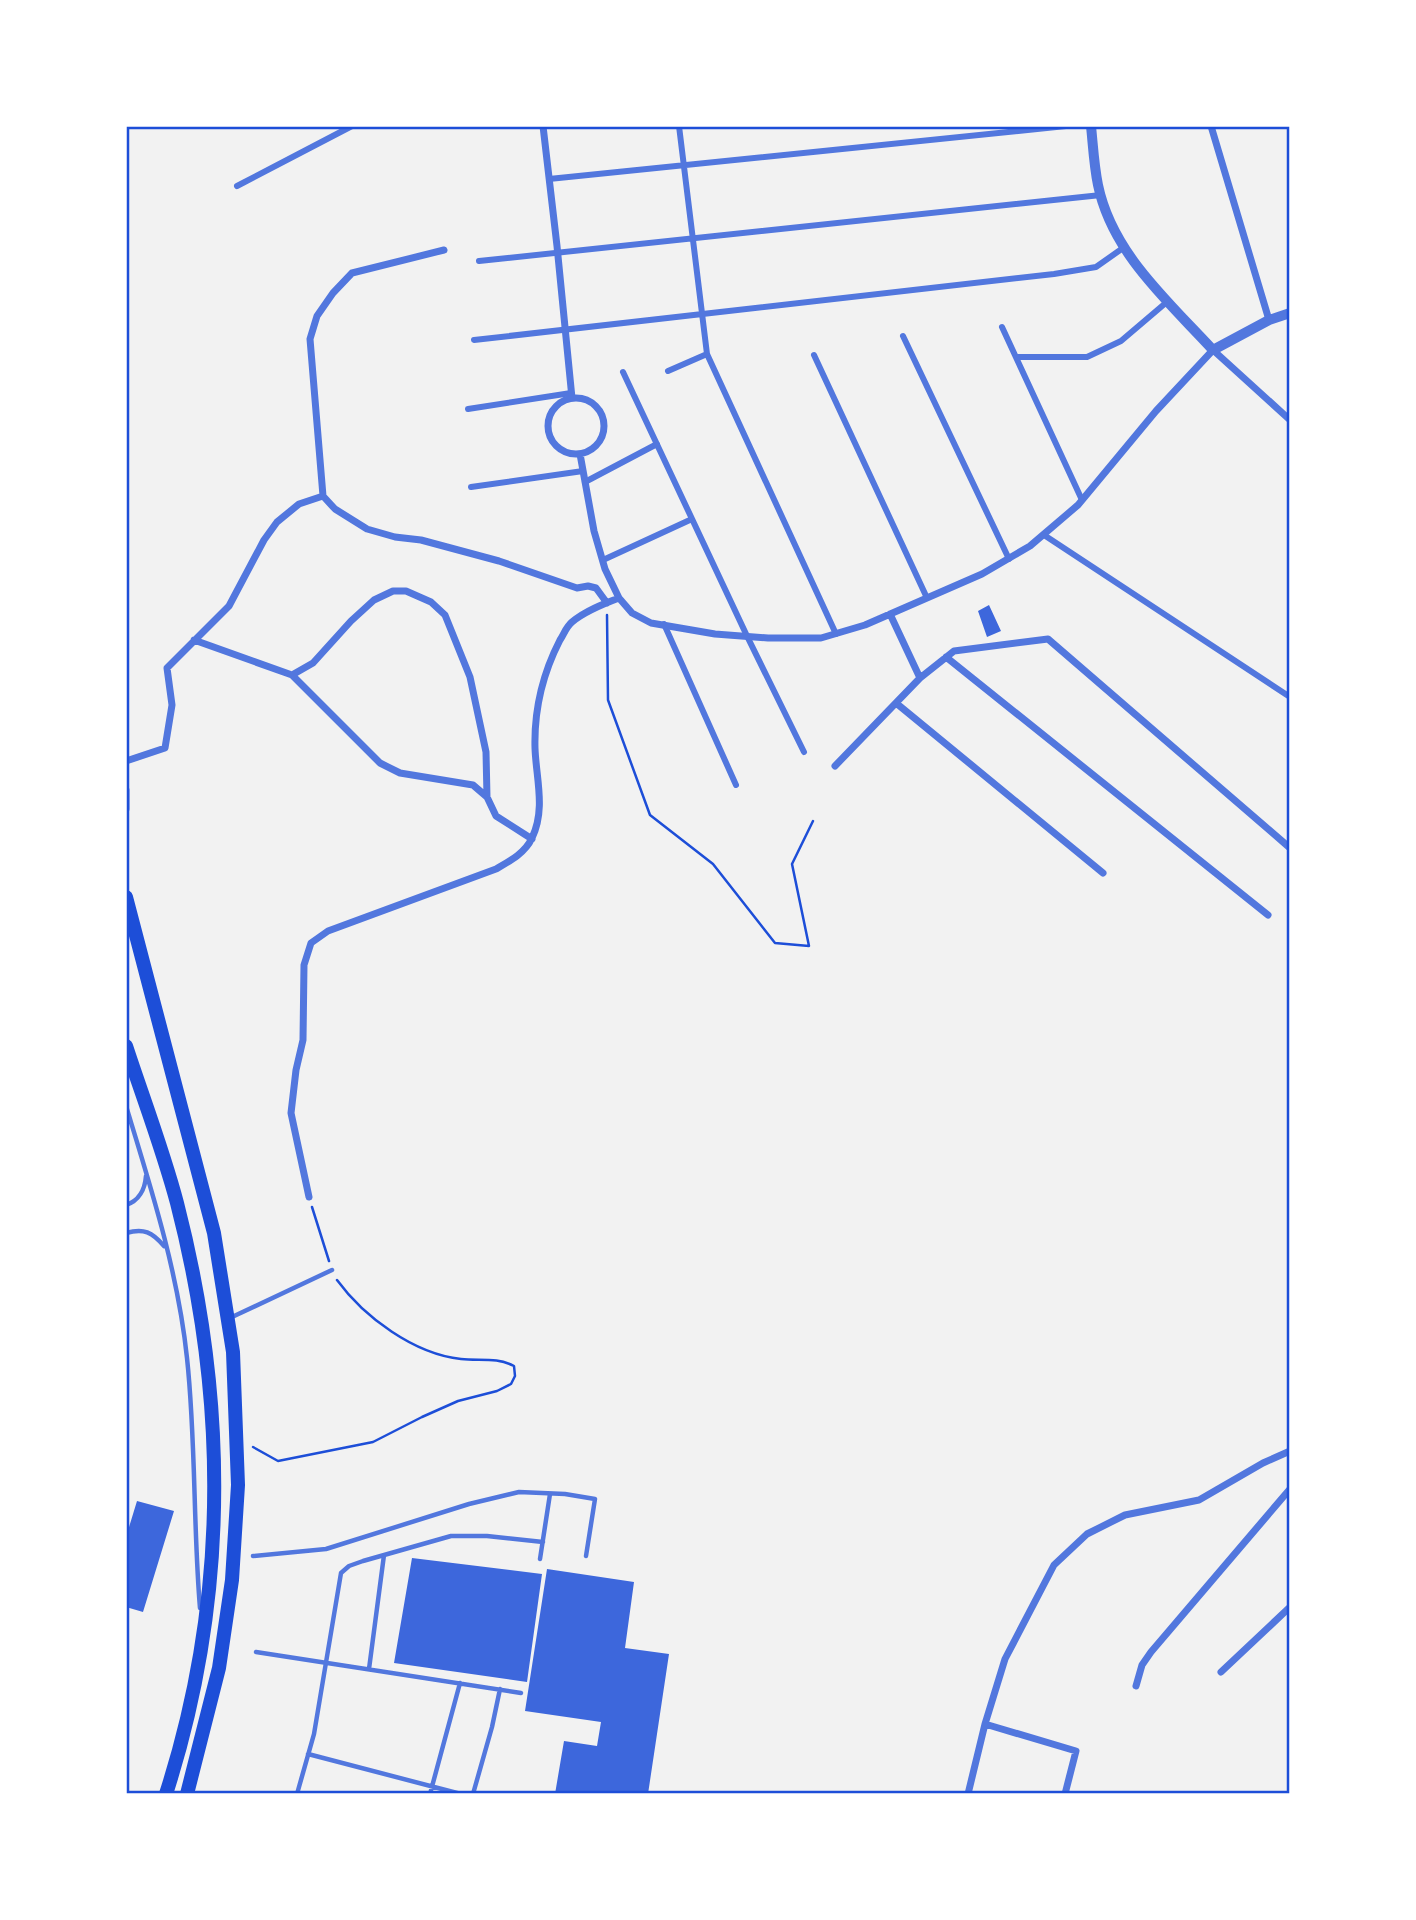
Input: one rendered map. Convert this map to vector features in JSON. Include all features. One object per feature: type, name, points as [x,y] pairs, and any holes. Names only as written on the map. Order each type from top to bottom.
[{"type":"highway","points":[[126,897],[214,1233],[233,1352],[238,1500],[232,1580],[209,1713],[187,1794]]},
{"type":"highway","points":[[126,1046],[177,1201],[205,1335],[215,1435],[216,1528],[203,1640],[190,1705],[166,1794]]},
{"type":"street","points":[[237,187],[352,126]]},
{"type":"street","points":[[542,126],[558,252],[571,396]]},
{"type":"street","points":[[679,126],[707,354],[836,634]]},
{"type":"street","points":[[549,178],[1066,126]]},
{"type":"street","points":[[1091,126],[1101,195],[1123,248],[1213,350],[1290,420]]},
{"type":"street","points":[[1211,126],[1269,320]]},
{"type":"street","points":[[479,261],[1101,195]]},
{"type":"street","points":[[474,340],[1054,274],[1096,267],[1123,248]]},
{"type":"street","points":[[444,250],[352,273],[333,293],[317,316],[310,339],[324,496],[335,509],[367,529],[499,561],[577,589],[588,586],[596,588],[607,603]]},
{"type":"street","points":[[1016,357],[1087,357],[1121,341],[1168,301]]},
{"type":"street","points":[[580,454],[594,531],[603,560],[619,598],[632,613],[651,623],[715,634],[821,638],[927,598],[982,574],[1030,547],[1082,500],[1156,411],[1213,350],[1269,320],[1290,313]]},
{"type":"street","points":[[1002,327],[1082,500]]},
{"type":"street","points":[[903,336],[1009,559]]},
{"type":"street","points":[[668,371],[707,354]]},
{"type":"street","points":[[814,355],[927,598]]},
{"type":"street","points":[[623,372],[804,751]]},
{"type":"street","points":[[468,409],[571,396],[591,402],[603,419],[604,432],[592,450],[580,454],[560,450],[548,434],[548,420],[554,408],[571,396]]},
{"type":"street","points":[[585,482],[657,444]]},
{"type":"street","points":[[471,487],[583,471]]},
{"type":"street","points":[[126,761],[165,748],[172,705],[166,667],[229,606],[264,540],[277,522],[299,503],[324,496]]},
{"type":"street","points":[[603,560],[692,519]]},
{"type":"street","points":[[1044,535],[1290,697]]},
{"type":"street","points":[[292,675],[313,663],[374,600],[393,591],[406,591],[430,602],[445,615],[470,677],[486,752],[487,797]]},
{"type":"street","points":[[309,1197],[292,1113],[296,1070],[303,1040],[304,965],[311,943],[328,931],[496,869],[516,857],[532,839],[540,810],[535,749],[536,710],[552,656],[569,624],[619,598]]},
{"type":"street","points":[[890,614],[920,678]]},
{"type":"street","points":[[664,624],[736,785]]},
{"type":"street","points":[[835,766],[920,678],[954,651],[1048,639],[1290,848]]},
{"type":"street","points":[[194,640],[292,675],[380,763],[400,773],[473,785],[487,797],[496,816],[532,839]]},
{"type":"street","points":[[946,657],[1268,915]]},
{"type":"street","points":[[896,703],[1103,873]]},
{"type":"street","points":[[126,790],[126,808]]},
{"type":"street","points":[[968,1794],[985,1724],[1005,1659],[1054,1565],[1087,1534],[1125,1515],[1199,1500],[1290,1451]]},
{"type":"street","points":[[1136,1686],[1142,1665],[1151,1652],[1290,1489]]},
{"type":"street","points":[[1221,1672],[1290,1607]]},
{"type":"street","points":[[985,1724],[1076,1751],[1065,1794]]},
{"type":"lane","points":[[126,1106],[179,1302],[187,1357],[194,1451],[196,1565],[203,1640]]},
{"type":"lane","points":[[126,1205],[141,1194],[146,1172]]},
{"type":"lane","points":[[126,1233],[145,1231],[152,1234],[166,1249]]},
{"type":"lane","points":[[228,1319],[332,1270]]},
{"type":"lane","points":[[253,1556],[326,1549],[469,1504],[519,1492],[550,1493],[595,1500],[586,1556]]},
{"type":"lane","points":[[540,1559],[550,1493]]},
{"type":"lane","points":[[297,1794],[314,1734],[341,1573],[349,1566],[451,1536],[487,1536],[543,1542]]},
{"type":"lane","points":[[369,1669],[384,1555]]},
{"type":"lane","points":[[256,1652],[521,1693]]},
{"type":"lane","points":[[430,1794],[460,1683]]},
{"type":"lane","points":[[473,1794],[500,1689]]},
{"type":"lane","points":[[309,1754],[461,1794]]},
{"type":"path","points":[[607,603],[608,699],[650,815],[713,864],[775,943],[808,946],[792,864],[813,821]]},
{"type":"path","points":[[237,1439],[278,1461],[373,1443],[458,1401],[497,1391],[511,1384],[515,1376],[514,1366],[503,1360],[460,1359],[427,1349],[385,1328],[352,1301],[332,1270],[309,1197]]},
{"type":"building","points":[[989,605],[1001,631],[987,637],[978,611]]},
{"type":"building","points":[[137,1501],[174,1511],[143,1612],[126,1607],[126,1537]]},
{"type":"building","points":[[412,1558],[542,1574],[527,1682],[394,1663]]},
{"type":"building","points":[[547,1569],[634,1582],[625,1648],[669,1654],[648,1794],[555,1794],[564,1741],[597,1746],[601,1722],[525,1711]]}]
